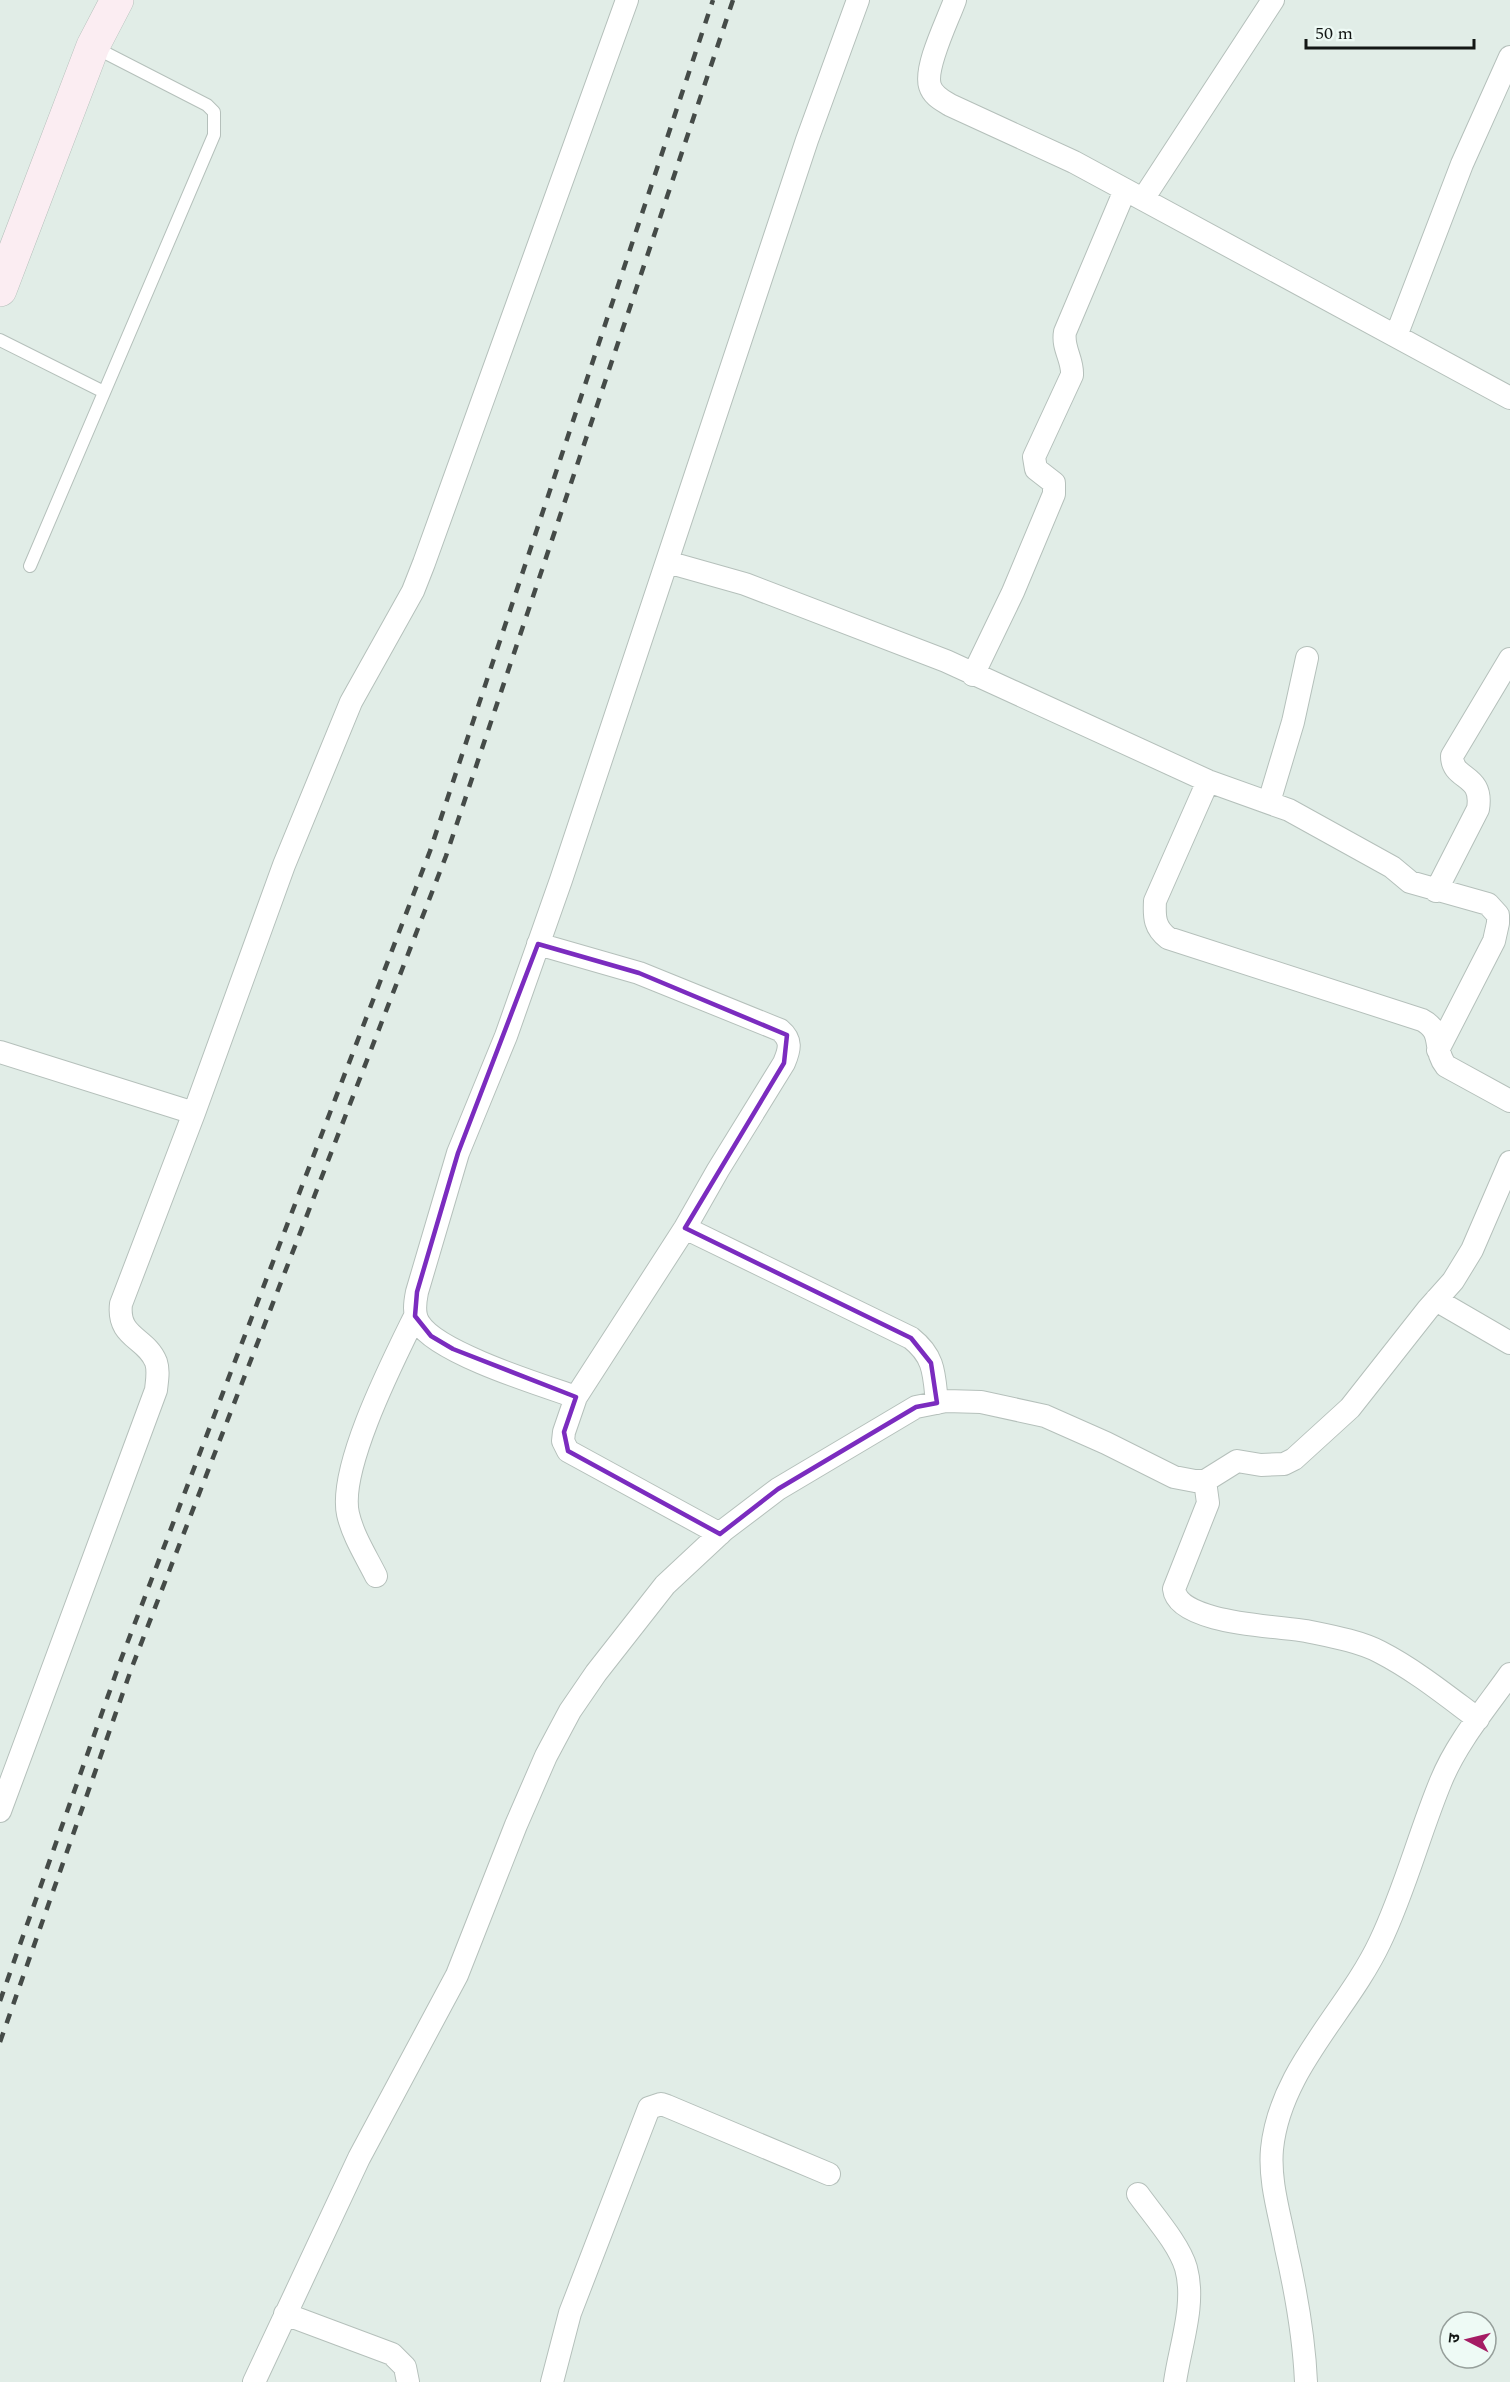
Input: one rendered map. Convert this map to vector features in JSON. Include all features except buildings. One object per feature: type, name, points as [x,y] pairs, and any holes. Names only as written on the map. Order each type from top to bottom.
[{"type":"main road","points":[[0,290],[93,46],[117,0]]},
{"type":"street","points":[[0,1811],[156,1390],[158,1372],[156,1363],[152,1355],[122,1324],[121,1304],[194,1113],[284,865],[351,702],[413,591],[424,563],[627,0]]},
{"type":"street","points":[[376,1576],[354,1532],[348,1513],[346,1494],[351,1468],[373,1406],[415,1316],[417,1292],[458,1153],[506,1036],[538,945],[807,140],[858,0]]},
{"type":"street","points":[[955,0],[930,66],[930,86],[936,96],[1134,194],[1510,398]]},
{"type":"street","points":[[973,675],[1013,592],[1054,494],[1054,483],[1036,469],[1034,457],[1072,375],[1071,360],[1064,345],[1065,332],[1134,194],[1273,0]]},
{"type":"street","points":[[1396,336],[1462,165],[1510,57]]},
{"type":"street","points":[[667,562],[775,594],[946,661],[1208,781],[1269,802],[1302,817],[1354,848],[1392,867],[1410,882],[1488,904],[1494,909],[1498,923],[1494,941],[1438,1050]]},
{"type":"street","points":[[1269,802],[1293,722],[1307,658]]},
{"type":"street","points":[[1436,891],[1478,809],[1480,798],[1474,783],[1457,770],[1452,756],[1510,659]]},
{"type":"street","points":[[1208,781],[1155,901],[1155,922],[1159,931],[1168,938],[1422,1020],[1432,1025],[1436,1031],[1440,1059],[1455,1073],[1510,1101]]},
{"type":"street","points":[[538,945],[639,972],[780,1030],[787,1035],[790,1042],[784,1063],[723,1160],[685,1228],[576,1397],[564,1432],[563,1441],[568,1450],[720,1534]]},
{"type":"street","points":[[0,1052],[194,1113]]},
{"type":"street","points":[[254,2382],[359,2158],[457,1975],[516,1825],[546,1756],[570,1711],[596,1673],[665,1585],[720,1534],[778,1489],[916,1407],[937,1403],[981,1402],[1045,1416],[1174,1477],[1195,1481],[1205,1481],[1237,1461],[1275,1465],[1294,1460],[1350,1408],[1453,1281],[1472,1250],[1510,1162]]},
{"type":"street","points":[[685,1228],[911,1338],[924,1349],[931,1363],[937,1403]]},
{"type":"street","points":[[1436,1300],[1510,1343]]},
{"type":"street","points":[[415,1316],[419,1325],[431,1336],[453,1349],[490,1367],[576,1397]]},
{"type":"street","points":[[1205,1481],[1208,1503],[1174,1589],[1175,1597],[1180,1603],[1226,1620],[1305,1631],[1378,1651],[1401,1664],[1478,1719]]},
{"type":"street","points":[[1306,2382],[1300,2315],[1272,2182],[1272,2149],[1277,2125],[1287,2094],[1304,2060],[1362,1977],[1381,1941],[1442,1779],[1461,1744],[1510,1674]]},
{"type":"street","points":[[552,2382],[570,2313],[649,2108],[661,2104],[668,2106],[829,2174]]},
{"type":"street","points":[[1138,2194],[1179,2252],[1186,2267],[1188,2306],[1175,2382]]},
{"type":"street","points":[[285,2314],[392,2354],[405,2367],[408,2382]]},
{"type":"lane","points":[[30,566],[214,135],[216,124],[214,112],[207,105],[93,46]]},
{"type":"lane","points":[[0,340],[104,392]]},
{"type":"highlighted area","points":[[538,944],[639,973],[787,1035],[784,1063],[685,1228],[911,1338],[931,1363],[937,1403],[916,1407],[778,1489],[720,1534],[568,1451],[564,1432],[576,1397],[453,1349],[431,1336],[415,1316],[417,1292],[458,1153]]},
{"type":"railway","points":[[0,2001],[120,1662],[430,851],[713,0]]},
{"type":"railway","points":[[0,2042],[132,1667],[446,856],[733,0]]}]
